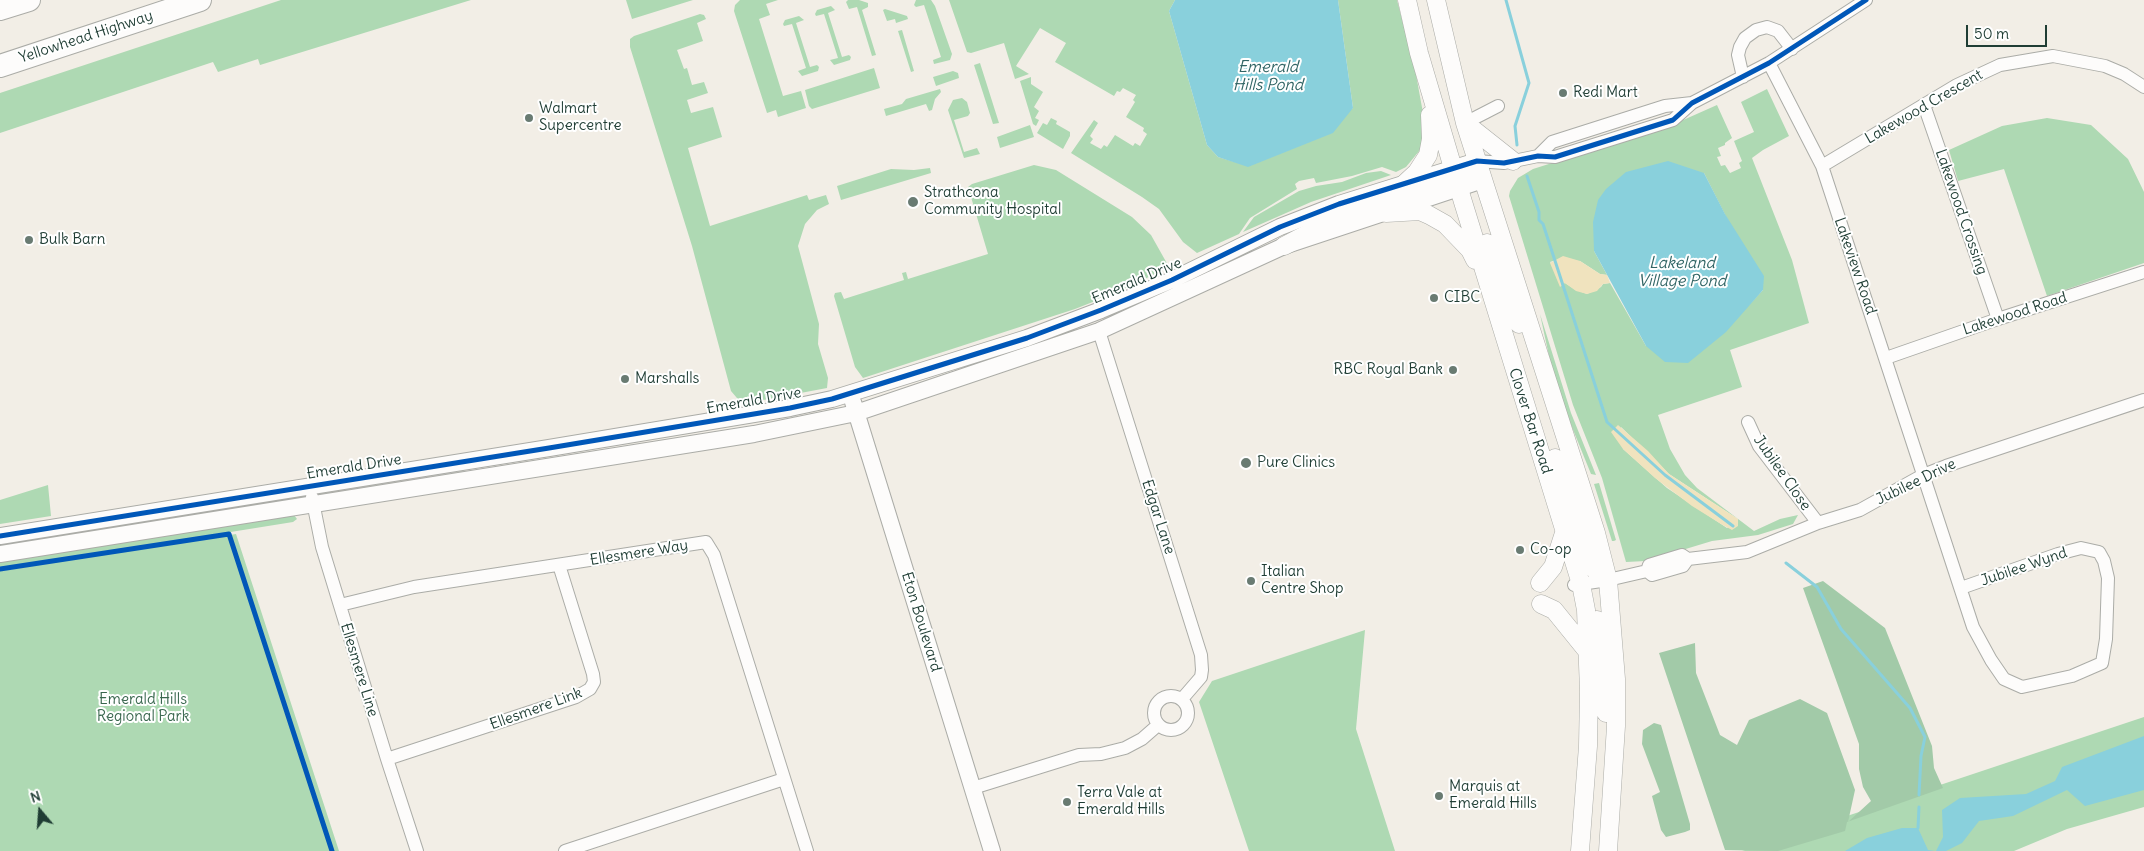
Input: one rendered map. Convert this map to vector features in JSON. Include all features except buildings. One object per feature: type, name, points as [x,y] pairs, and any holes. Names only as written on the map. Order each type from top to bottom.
[{"type":"highway","points":[[0,10],[29,0]]},
{"type":"highway","name":"Yellowhead Highway","points":[[0,66],[200,0]]},
{"type":"main road","name":"Clover Bar Road","points":[[1407,0],[1419,53],[1547,379],[1596,534],[1608,580],[1616,679],[1616,726],[1608,851]]},
{"type":"main road","name":"Clover Bar Road","points":[[1436,0],[1465,123],[1467,174],[1487,282],[1566,530],[1586,610],[1589,692],[1588,746],[1580,851]]},
{"type":"main road","points":[[1403,185],[1423,164],[1428,156],[1432,139],[1431,122],[1419,53]]},
{"type":"main road","points":[[1465,123],[1508,162]]},
{"type":"main road","points":[[1284,246],[1355,211],[1467,174]]},
{"type":"main road","points":[[1386,213],[1420,211],[1445,224],[1470,250],[1487,282]]},
{"type":"main road","points":[[1511,360],[1548,439],[1590,562],[1598,575],[1608,580]]},
{"type":"main road","points":[[1540,583],[1553,567],[1566,530]]},
{"type":"main road","points":[[1578,584],[1591,595],[1596,608],[1613,770]]},
{"type":"main road","points":[[1541,604],[1554,610],[1588,652]]},
{"type":"street","points":[[1467,174],[1508,162],[1538,156],[1555,157],[1673,120],[1692,103],[1769,63],[1866,0]]},
{"type":"street","points":[[1743,77],[1738,55],[1740,47],[1744,38],[1756,30],[1767,27],[1778,31],[1792,48]]},
{"type":"street","name":"Lakewood Crescent","points":[[1822,166],[1956,85],[2000,65],[2052,56],[2105,66],[2124,74],[2144,87]]},
{"type":"street","name":"Lakeview Road","points":[[1769,63],[1822,166],[1923,476]]},
{"type":"street","points":[[1538,156],[1552,142],[1665,106],[1692,103]]},
{"type":"street","name":"Lakewood Crossing","points":[[1924,105],[1998,319]]},
{"type":"street","points":[[1465,123],[1498,106]]},
{"type":"street","points":[[1607,125],[1613,139]]},
{"type":"street","points":[[1467,174],[1508,162]]},
{"type":"street","name":"Emerald Drive","points":[[0,536],[782,409],[850,393],[1027,338],[1102,310],[1172,280],[1280,227],[1339,204],[1403,185],[1467,174]]},
{"type":"street","name":"Emerald Drive","points":[[0,554],[782,430],[856,413],[1099,332],[1284,246],[1386,213],[1467,174]]},
{"type":"street","name":"Lakewood Road","points":[[1886,358],[1998,319],[2144,272]]},
{"type":"street","name":"Edgar Lane","points":[[1099,332],[1201,655],[1201,677],[1182,699]]},
{"type":"street","name":"Eton Boulevard","points":[[850,393],[992,851]]},
{"type":"street","name":"Jubilee Drive","points":[[1608,580],[1648,571],[1649,565],[1682,555],[1688,559],[1747,552],[1818,523],[1860,510],[1923,476],[1946,466],[2144,400]]},
{"type":"street","name":"Jubilee Close","points":[[1748,422],[1759,446],[1818,523]]},
{"type":"street","name":"Jubilee Wynd","points":[[1923,476],[1973,627],[1990,660],[2004,679],[2022,687],[2072,676],[2102,663],[2106,639],[2108,578],[2104,561],[2099,552],[2082,548],[2058,554],[1961,588]]},
{"type":"street","name":"Ellesmere Line","points":[[310,486],[322,547],[417,851]]},
{"type":"street","name":"Ellesmere Way","points":[[340,605],[414,587],[706,542],[714,555],[807,851]]},
{"type":"street","name":"Ellesmere Link","points":[[387,759],[576,697],[590,689],[594,682],[593,674],[559,565]]},
{"type":"street","points":[[1578,584],[1608,580]]},
{"type":"street","points":[[1165,696],[1176,696],[1182,699],[1188,708],[1184,724],[1174,730],[1168,730],[1158,725],[1154,714],[1156,703],[1165,696]]},
{"type":"street","points":[[972,788],[1079,755],[1101,754],[1125,748],[1142,739],[1158,725]]},
{"type":"street","points":[[574,850],[784,779]]},
{"type":"green space","points":[[281,0],[471,0],[260,65],[258,59],[218,72],[213,62],[0,133],[0,93]]},
{"type":"green space","points":[[626,0],[693,0],[632,19]]},
{"type":"green space","points":[[740,0],[778,0],[766,4],[770,15],[759,19],[783,96],[801,91],[806,108],[778,117],[776,110],[767,113],[734,11],[735,5]]},
{"type":"green space","points":[[848,0],[859,0],[868,3],[868,7],[862,10],[876,55],[872,56],[857,7],[849,9],[846,2]]},
{"type":"green space","points":[[916,0],[931,0],[935,6],[952,54],[950,60],[934,64],[933,60],[941,57],[924,5],[916,7],[914,5]]},
{"type":"green space","points":[[949,0],[1175,0],[1169,11],[1207,145],[1218,157],[1248,166],[1263,160],[1353,108],[1338,0],[1397,0],[1415,69],[1423,113],[1423,151],[1420,150],[1406,167],[1396,172],[1382,167],[1352,176],[1316,183],[1314,178],[1299,181],[1295,184],[1297,189],[1250,218],[1239,234],[1197,253],[1183,242],[1159,209],[1071,153],[1094,120],[1098,123],[1090,136],[1093,139],[1090,143],[1101,149],[1104,145],[1107,147],[1115,135],[1133,146],[1135,143],[1140,146],[1147,134],[1143,131],[1144,128],[1126,117],[1135,102],[1133,100],[1136,95],[1123,88],[1120,92],[1117,91],[1114,96],[1055,62],[1066,43],[1040,28],[1016,66],[1029,74],[1015,79],[1004,43],[971,53],[967,52]]},
{"type":"green space","points":[[831,6],[835,10],[828,13],[842,57],[849,55],[851,57],[850,60],[834,65],[830,60],[838,58],[824,14],[816,16],[815,14],[817,10]]},
{"type":"green space","points":[[883,10],[907,16],[908,19],[896,23],[895,19],[887,21]]},
{"type":"green space","points":[[700,14],[704,15],[706,19],[697,23],[703,41],[677,50],[684,69],[687,68],[692,85],[704,82],[708,93],[687,100],[691,113],[713,107],[722,137],[688,148],[710,226],[807,195],[809,200],[826,195],[829,204],[817,210],[805,224],[798,246],[819,324],[818,344],[828,378],[827,388],[742,404],[731,391],[692,246],[630,47],[630,39],[634,36]]},
{"type":"green space","points":[[799,16],[804,20],[796,23],[810,67],[817,65],[819,67],[818,71],[802,76],[798,71],[806,68],[792,24],[784,26],[783,24],[785,20]]},
{"type":"green space","points":[[902,30],[914,71],[911,72],[898,31]]},
{"type":"green space","points":[[980,63],[999,123],[993,124],[974,65]]},
{"type":"green space","points":[[874,68],[880,88],[812,109],[809,106],[805,90]]},
{"type":"green space","points":[[953,71],[958,73],[959,78],[936,86],[933,77]]},
{"type":"green space","points":[[1031,77],[1031,84],[1043,92],[1034,107],[1039,111],[1035,118],[1039,120],[1036,126],[1033,124],[1020,81]]},
{"type":"green space","points":[[940,89],[941,92],[935,99],[932,110],[929,111],[926,104],[886,116],[884,109],[902,104],[906,99]]},
{"type":"green space","points":[[1767,89],[1789,136],[1752,158],[1792,260],[1809,323],[1730,350],[1742,387],[1658,415],[1670,449],[1685,475],[1697,488],[1754,531],[1780,519],[1798,515],[1793,524],[1758,535],[1712,541],[1646,561],[1626,562],[1602,478],[1573,405],[1509,196],[1510,191],[1518,178],[1533,169],[1672,125],[1717,105],[1732,138],[1725,145],[1718,148],[1721,156],[1717,157],[1721,166],[1725,165],[1730,173],[1741,168],[1739,163],[1742,161],[1734,141],[1754,132],[1741,102]],"holes":[[[1704,173],[1763,290],[1748,306],[1646,346],[1610,283],[1603,284],[1587,294],[1565,283],[1550,262],[1556,260],[1580,261],[1600,274],[1607,275],[1594,251]],[[1621,427],[1669,474],[1738,519],[1727,528],[1667,488],[1623,449]]]},
{"type":"green space","points":[[962,98],[967,102],[970,113],[968,116],[954,120],[964,152],[977,148],[980,154],[964,158],[948,110],[953,100]]},
{"type":"green space","points":[[1051,118],[1057,121],[1056,124],[1070,132],[1070,136],[1063,149],[1037,133],[1043,123],[1047,125]]},
{"type":"green space","points":[[2047,118],[2091,125],[2128,159],[2144,192],[2144,263],[2047,296],[2004,169],[1958,181],[1949,150],[2002,126]]},
{"type":"green space","points":[[1030,125],[1034,137],[1000,148],[997,137]]},
{"type":"green space","points":[[1034,165],[1056,170],[1132,217],[1151,235],[1169,267],[1118,292],[1075,309],[863,378],[855,367],[834,296],[835,293],[841,292],[844,299],[904,280],[902,273],[906,272],[908,279],[988,254],[968,187],[972,184]]},
{"type":"green space","points":[[930,168],[931,173],[841,200],[837,186],[891,169],[914,170]]},
{"type":"green space","points":[[1381,171],[1391,175],[1311,202],[1243,232],[1254,217],[1299,191],[1342,182],[1366,173]]},
{"type":"green space","points":[[1540,314],[1571,413],[1596,475],[1591,474],[1565,410],[1549,356]]},
{"type":"green space","points":[[1599,483],[1616,540],[1614,541],[1612,541],[1594,484]]},
{"type":"green space","points":[[48,485],[51,516],[0,524],[0,500]]},
{"type":"green space","points":[[294,515],[297,519],[293,522],[0,569],[0,562]]},
{"type":"green space","name":"Emerald Hills Regional Park","points":[[236,534],[339,851],[0,851],[0,571]]},
{"type":"green space","points":[[1823,581],[1885,628],[1932,746],[1934,768],[1943,788],[1849,821],[1871,801],[1863,787],[1859,769],[1859,744],[1803,588]]},
{"type":"green space","points":[[1365,630],[1356,729],[1395,851],[1249,851],[1199,702],[1212,681]]},
{"type":"green space","points":[[1695,643],[1696,673],[1720,735],[1737,745],[1749,720],[1800,699],[1827,713],[1855,790],[1845,831],[1778,851],[1725,850],[1659,653]]},
{"type":"green space","points":[[2144,717],[2144,807],[2067,829],[2014,851],[1742,851]]},
{"type":"green space","points":[[1654,723],[1661,725],[1690,824],[1690,830],[1666,837],[1661,830],[1652,796],[1660,792],[1642,744],[1643,730]]},
{"type":"sand","points":[[1563,256],[1580,261],[1600,274],[1607,275],[1610,283],[1603,284],[1597,291],[1587,294],[1576,291],[1565,283],[1560,287],[1550,263]]},
{"type":"sand","points":[[1618,425],[1648,451],[1669,474],[1738,519],[1738,526],[1732,530],[1721,524],[1692,506],[1655,478],[1623,449],[1611,432]]},
{"type":"water","name":"Emerald Hills Pond","points":[[1175,0],[1338,0],[1353,108],[1333,133],[1248,167],[1218,157],[1207,145],[1169,11]]},
{"type":"water","name":"Lakeland Village Pond","points":[[1668,161],[1704,173],[1725,214],[1764,276],[1763,290],[1726,332],[1688,363],[1665,362],[1646,346],[1594,251],[1593,222],[1598,200],[1606,189],[1626,172]]},
{"type":"water","points":[[2144,736],[2144,790],[2085,806],[2067,790],[2013,816],[1979,821],[1962,843],[1946,851],[1936,851],[1943,837],[1942,810],[1960,798],[2026,794],[2055,781],[2062,767]]},
{"type":"water","points":[[1902,828],[1918,828],[1928,850],[1935,851],[1845,851],[1867,838]]},
{"type":"waterway","points":[[1506,0],[1529,83],[1515,126],[1517,145]]},
{"type":"waterway","points":[[1527,176],[1539,212],[1539,220],[1543,224],[1607,422],[1665,475],[1733,526]]},
{"type":"waterway","points":[[1786,563],[1817,587],[1841,629],[1910,708],[1925,737],[1921,756],[1919,795]]},
{"type":"waterway","points":[[1918,828],[1919,807]]},
{"type":"cycle path","points":[[0,536],[549,448],[790,408],[832,399],[1027,338],[1101,310],[1172,280],[1280,227],[1339,204],[1477,161],[1504,163],[1538,156],[1555,157],[1673,120],[1692,103],[1769,63],[1866,0]]},
{"type":"cycle path","points":[[0,569],[229,534],[332,851]]},
{"type":"place","name":"Redi Mart","points":[[1563,93]]},
{"type":"place","name":"Walmart Supercentre","points":[[529,118]]},
{"type":"place","name":"Strathcona Community Hospital","points":[[913,202]]},
{"type":"place","name":"Bulk Barn","points":[[29,240]]},
{"type":"place","name":"CIBC","points":[[1434,298]]},
{"type":"place","name":"RBC Royal Bank","points":[[1453,370]]},
{"type":"place","name":"Marshalls","points":[[625,379]]},
{"type":"place","name":"Pure Clinics","points":[[1246,463]]},
{"type":"place","name":"Co-op","points":[[1520,550]]},
{"type":"place","name":"Italian Centre Shop","points":[[1251,581]]},
{"type":"place","name":"Marquis at Emerald Hills","points":[[1439,796]]},
{"type":"place","name":"Terra Vale at Emerald Hills","points":[[1067,802]]}]
